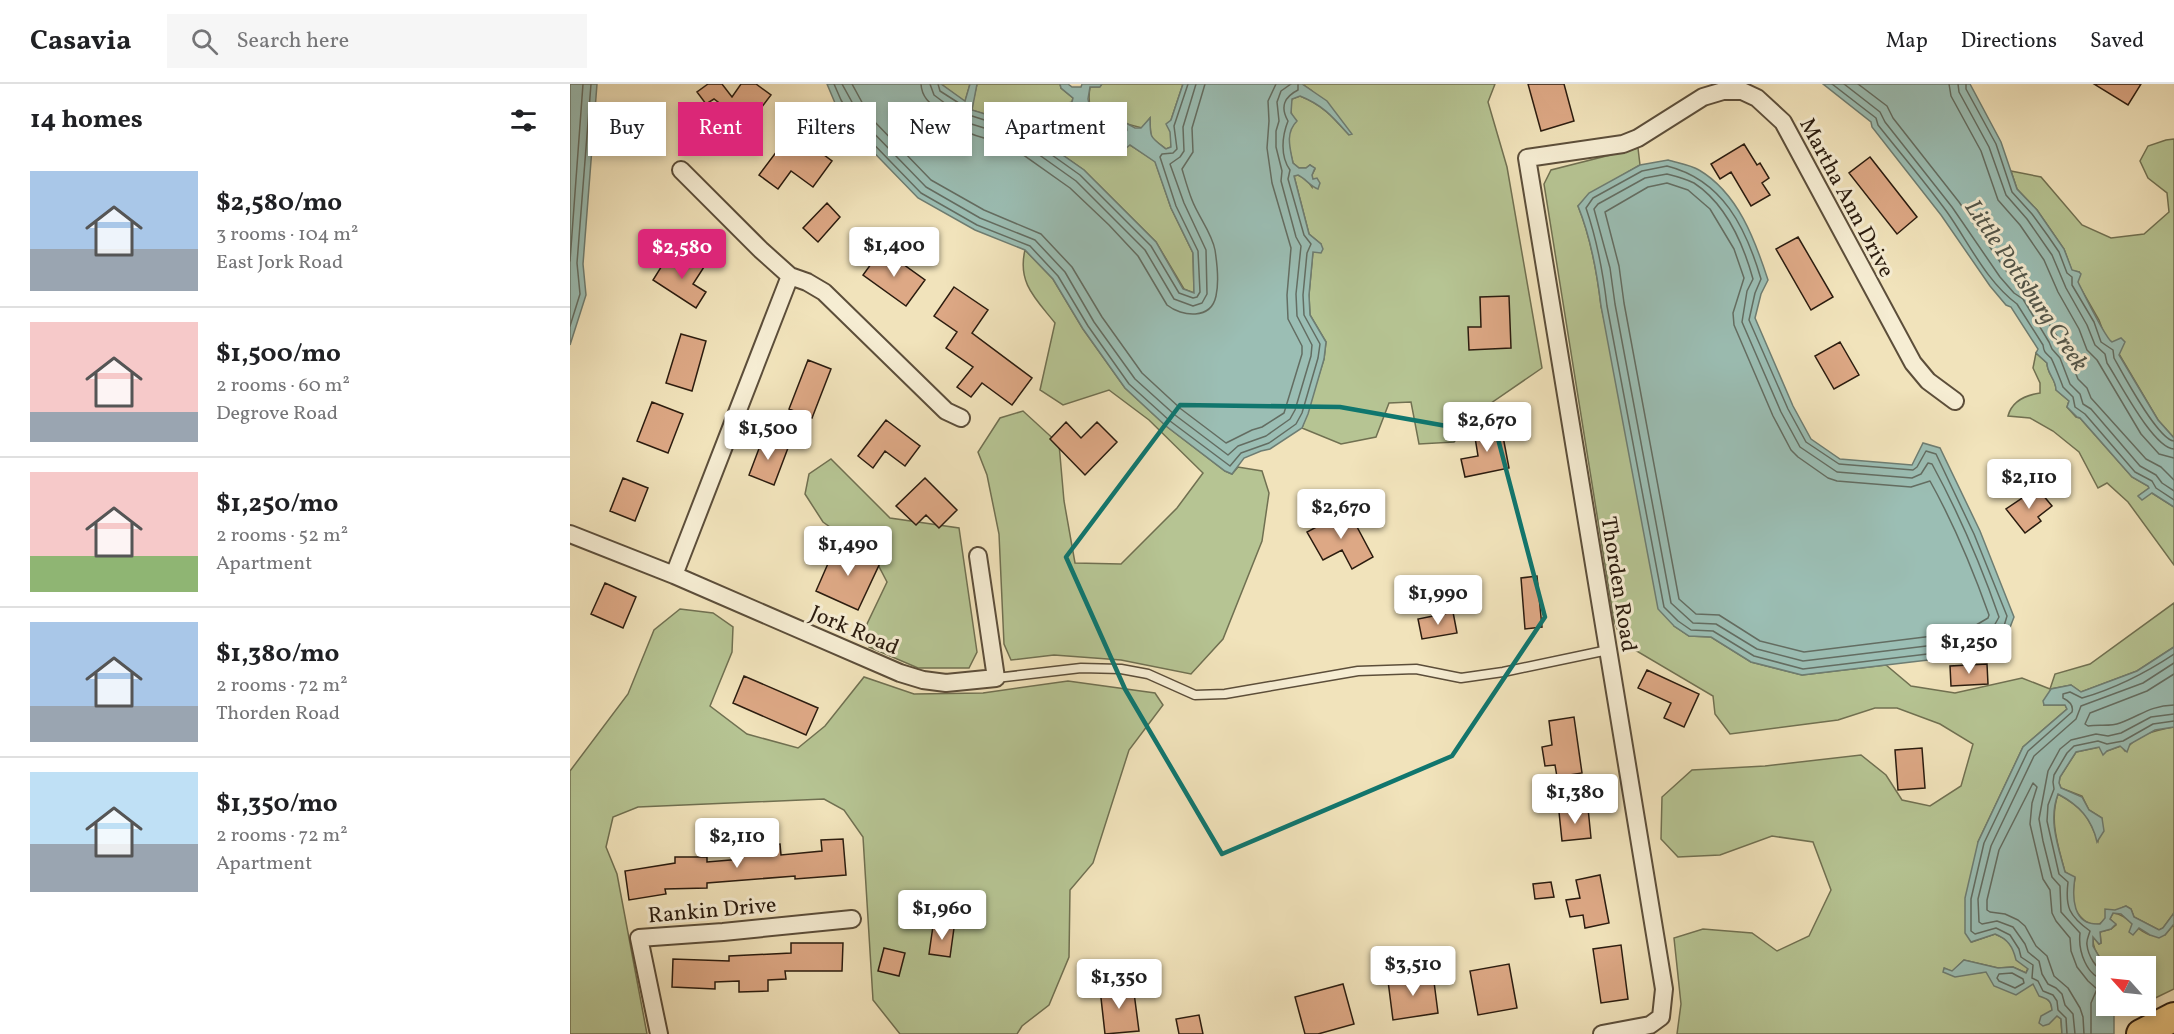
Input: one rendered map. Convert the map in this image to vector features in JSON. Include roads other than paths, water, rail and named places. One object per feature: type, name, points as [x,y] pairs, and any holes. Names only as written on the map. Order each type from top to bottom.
[{"type":"highway","points":[[2141,1034],[2174,1017]]},
{"type":"street","name":"Martha Ann Drive","points":[[1527,158],[1623,144],[1638,138],[1703,97],[1723,91],[1742,91],[1757,98],[1783,122],[1913,363],[1928,381],[1956,401]]},
{"type":"street","name":"Thorden Road","points":[[1527,158],[1664,989],[1661,1017],[1650,1025],[1602,1034]]},
{"type":"street","points":[[681,170],[760,250],[790,276],[807,282],[824,292],[946,411],[961,418]]},
{"type":"street","points":[[674,575],[790,276]]},
{"type":"street","name":"Jork Road","points":[[570,534],[674,575],[900,673],[923,680],[946,683],[996,678]]},
{"type":"street","points":[[978,556],[996,678]]},
{"type":"street","name":"Rankin Drive","points":[[658,1034],[639,938],[852,919]]},
{"type":"lane","points":[[996,678],[1081,668],[1121,669],[1148,674],[1195,695],[1225,694],[1358,671],[1416,669],[1461,678],[1503,672],[1608,650]]},
{"type":"water","points":[[570,84],[597,84],[596,102],[588,102],[588,156],[591,156],[583,264],[586,295],[570,345]]},
{"type":"water","points":[[827,84],[941,84],[965,101],[970,84],[977,84],[972,110],[984,114],[984,156],[1064,156],[1084,170],[1156,242],[1183,289],[1194,293],[1193,253],[1171,208],[1155,162],[1130,145],[1127,147],[1127,124],[1135,128],[1141,128],[1150,118],[1152,136],[1166,149],[1171,147],[1170,132],[1166,124],[1171,120],[1183,84],[1302,84],[1327,101],[1352,134],[1349,135],[1333,117],[1315,103],[1300,96],[1292,99],[1291,113],[1297,121],[1290,136],[1293,163],[1299,168],[1306,168],[1310,165],[1315,168],[1313,179],[1317,178],[1320,183],[1318,189],[1298,175],[1294,176],[1309,234],[1321,244],[1323,249],[1321,253],[1313,252],[1309,295],[1310,315],[1326,342],[1324,359],[1302,428],[1270,449],[1244,458],[1232,474],[1225,471],[1166,426],[1125,388],[1083,329],[1053,279],[1025,250],[975,230],[918,198],[876,155],[876,102],[835,102]]},
{"type":"water","points":[[1060,84],[1081,87],[1082,84],[1102,84],[1100,87],[1090,87],[1089,102],[1072,102],[1073,98],[1061,88]]},
{"type":"water","name":"Little Pottsburg Creek","points":[[1823,84],[1970,84],[2001,142],[2017,189],[2037,210],[2064,249],[2072,270],[2081,274],[2078,282],[2109,339],[2112,342],[2121,338],[2125,342],[2119,355],[2158,420],[2174,438],[2174,507],[2152,493],[2142,500],[2138,496],[2149,488],[2148,486],[2132,477],[2080,418],[2067,407],[2069,401],[2056,390],[2047,363],[2036,353],[2038,349],[2011,307],[2006,305],[1990,286],[1941,215],[1872,127],[1871,122]]},
{"type":"water","points":[[1668,160],[1696,168],[1713,180],[1735,204],[1751,234],[1768,280],[1761,294],[1755,318],[1793,406],[1811,439],[1840,459],[1912,465],[1923,443],[1940,448],[1980,531],[2014,617],[2009,630],[2002,637],[1979,649],[1945,658],[1802,675],[1751,662],[1711,637],[1689,636],[1674,626],[1658,609],[1595,268],[1587,230],[1578,206],[1589,193],[1640,165]]},
{"type":"water","points":[[2174,647],[2174,727],[2155,730],[2130,744],[2127,752],[2120,746],[2103,755],[2099,747],[2076,752],[2060,777],[2059,783],[2061,788],[2082,797],[2089,810],[2102,818],[2104,831],[2097,842],[2092,826],[2084,814],[2058,794],[2054,814],[2055,833],[2065,872],[2075,877],[2074,901],[2079,915],[2084,920],[2100,924],[2105,918],[2105,909],[2115,910],[2126,906],[2131,909],[2134,917],[2159,930],[2174,913],[2174,924],[2165,935],[2159,938],[2139,928],[2133,935],[2129,932],[2132,924],[2121,914],[2113,913],[2110,919],[2116,924],[2111,929],[2100,932],[2101,943],[2099,944],[2093,937],[2093,946],[2099,956],[2096,956],[2096,1016],[2114,1016],[2114,1034],[2062,1034],[2061,1019],[2057,1016],[2049,1024],[2043,1026],[2039,1023],[2041,1016],[2052,1010],[2052,1007],[2048,1000],[2039,996],[2033,984],[2016,995],[1994,986],[1986,972],[1955,977],[1943,972],[1944,968],[1952,971],[1964,960],[1998,968],[2013,967],[2026,973],[2028,969],[2016,960],[2009,944],[2000,936],[1995,934],[1971,942],[1965,933],[1965,898],[1978,842],[2023,747],[2067,709],[2065,705],[2044,705],[2043,701],[2051,689],[2071,685],[2081,692],[2137,671]]}]
